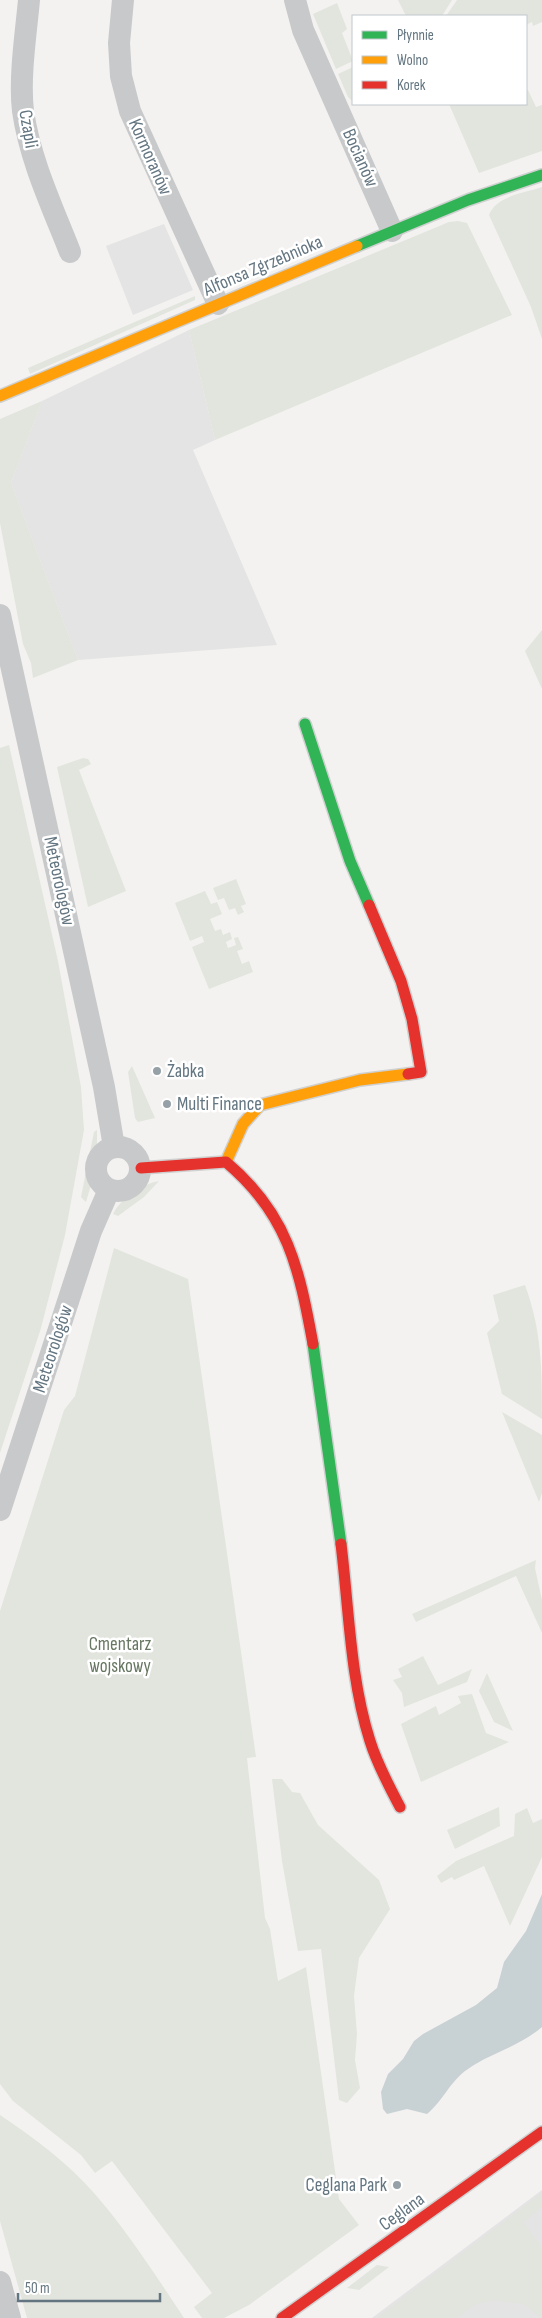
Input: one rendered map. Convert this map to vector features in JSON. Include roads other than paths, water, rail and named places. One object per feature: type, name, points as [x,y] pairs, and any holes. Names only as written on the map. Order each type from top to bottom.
[{"type":"street","name":"Czapli","points":[[29,0],[23,109],[31,152],[70,252]]},
{"type":"street","name":"Kormoranów","points":[[123,0],[119,43],[121,76],[130,112],[218,304]]},
{"type":"street","name":"Bocianów","points":[[295,0],[303,30],[392,231]]},
{"type":"street","name":"Alfonsa Zgrzebnioka","points":[[0,396],[468,200],[542,175]]},
{"type":"street","name":"Meteorologów","points":[[0,615],[104,1087],[114,1147]]},
{"type":"street","points":[[226,1162],[241,1125],[248,1114],[260,1105],[360,1080],[421,1072],[412,1019],[401,981],[350,861],[305,724]]},
{"type":"street","points":[[114,1147],[127,1148],[133,1151],[140,1162],[141,1168],[138,1181],[128,1190],[115,1192],[102,1185],[96,1170],[100,1155],[114,1147]]},
{"type":"street","points":[[141,1168],[226,1162],[248,1180],[264,1201],[288,1245],[302,1284],[325,1415],[351,1628],[366,1730],[381,1770],[400,1807]]},
{"type":"street","name":"Meteorologów","points":[[0,1510],[90,1231],[109,1190]]},
{"type":"street","name":"Ceglana","points":[[282,2318],[542,2132]]},
{"type":"street","points":[[0,2282],[10,2318]]},
{"type":"place","name":"Żabka","points":[[157,1071]]},
{"type":"place","name":"Multi Finance","points":[[167,1104]]},
{"type":"place","name":"Ceglana Park","points":[[397,2185]]},
{"type":"park label","name":"Cmentarz wojskowy","points":[[120,1655]]}]
